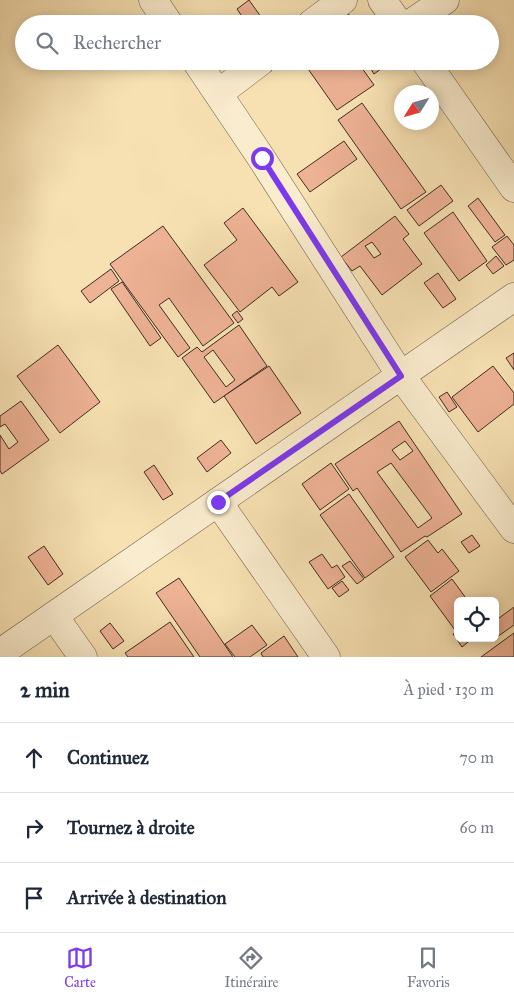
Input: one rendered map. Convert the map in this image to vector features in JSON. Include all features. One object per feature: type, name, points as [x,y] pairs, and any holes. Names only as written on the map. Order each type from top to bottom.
[{"type":"street","points":[[152,0],[163,15]]},
{"type":"street","points":[[323,15],[343,0]]},
{"type":"street","points":[[382,0],[393,15]]},
{"type":"street","points":[[423,15],[445,0]]},
{"type":"street","points":[[202,70],[401,376],[514,529]]},
{"type":"street","points":[[219,93],[249,70]]},
{"type":"street","points":[[431,70],[514,188]]},
{"type":"street","points":[[0,653],[514,297]]},
{"type":"street","points":[[218,502],[326,657]]},
{"type":"street","points":[[54,616],[83,657]]},
{"type":"building","points":[[249,0],[260,15],[241,15],[237,9]]},
{"type":"building","points":[[309,70],[363,70],[374,85],[337,110]]},
{"type":"building","points":[[372,70],[380,70],[374,74]]},
{"type":"building","points":[[362,103],[426,192],[401,209],[338,120]]},
{"type":"building","points":[[344,141],[357,159],[310,192],[297,174]]},
{"type":"building","points":[[441,185],[453,201],[419,226],[407,210]]},
{"type":"building","points":[[478,198],[505,235],[495,242],[468,206]]},
{"type":"building","points":[[243,208],[298,282],[279,296],[272,287],[240,312],[204,265],[237,240],[224,223]]},
{"type":"building","points":[[453,212],[487,261],[459,281],[424,233]]},
{"type":"building","points":[[395,216],[409,234],[403,239],[422,264],[382,295],[360,266],[352,271],[341,257]],"holes":[[[372,242],[381,254],[374,258],[365,246]]]},
{"type":"building","points":[[163,226],[234,323],[203,346],[169,298],[159,305],[190,348],[178,357],[110,264]]},
{"type":"building","points":[[507,236],[514,245],[514,260],[506,265],[492,247]]},
{"type":"building","points":[[496,256],[504,266],[493,274],[486,265]]},
{"type":"building","points":[[111,269],[119,281],[90,303],[81,291]]},
{"type":"building","points":[[438,273],[456,299],[443,308],[424,283]]},
{"type":"building","points":[[122,282],[161,338],[150,346],[111,289]]},
{"type":"building","points":[[237,311],[243,319],[238,323],[232,315]]},
{"type":"building","points":[[239,325],[267,366],[214,403],[182,358],[197,347],[202,352]],"holes":[[[213,350],[235,380],[226,387],[204,357]]]},
{"type":"building","points":[[58,345],[100,402],[60,433],[17,376]]},
{"type":"building","points":[[514,353],[514,370],[506,358]]},
{"type":"building","points":[[269,366],[301,413],[256,444],[224,396]]},
{"type":"building","points":[[493,366],[514,393],[514,404],[478,432],[452,397]]},
{"type":"building","points":[[447,392],[457,407],[449,412],[439,397]]},
{"type":"building","points":[[21,401],[49,440],[2,474],[0,471],[0,435],[9,449],[18,442],[5,424],[0,427],[0,416]]},
{"type":"building","points":[[399,421],[462,514],[401,552],[357,488],[353,491],[335,464]],"holes":[[[405,441],[413,451],[400,460],[392,450]],[[391,463],[432,518],[418,528],[377,472]]]},
{"type":"building","points":[[221,440],[231,453],[207,472],[197,458]]},
{"type":"building","points":[[331,463],[349,489],[320,510],[302,484]]},
{"type":"building","points":[[154,465],[173,494],[163,500],[144,472]]},
{"type":"building","points":[[349,494],[394,557],[365,578],[320,515]]},
{"type":"building","points":[[472,535],[480,546],[469,553],[461,542]]},
{"type":"building","points":[[428,540],[438,553],[442,549],[459,571],[431,592],[405,557]]},
{"type":"building","points":[[44,546],[63,574],[48,585],[28,557]]},
{"type":"building","points":[[322,554],[332,568],[337,565],[345,577],[328,589],[309,562]]},
{"type":"building","points":[[350,561],[364,579],[357,584],[342,566]]},
{"type":"building","points":[[179,578],[233,657],[200,657],[156,593]]},
{"type":"building","points":[[452,579],[465,597],[454,597],[454,629],[430,596]]},
{"type":"building","points":[[342,581],[349,590],[339,597],[332,588]]},
{"type":"building","points":[[514,607],[514,625],[499,636],[499,618]]},
{"type":"building","points":[[170,622],[194,657],[128,657],[125,653]]},
{"type":"building","points":[[110,623],[124,641],[113,649],[100,631]]},
{"type":"building","points":[[252,625],[267,645],[250,657],[235,657],[225,644]]},
{"type":"building","points":[[514,633],[514,657],[481,657]]},
{"type":"building","points":[[284,636],[298,657],[263,657],[261,653]]},
{"type":"building","points":[[459,642],[468,642],[462,647]]},
{"type":"route","points":[[218,502],[401,376],[262,158]]}]
